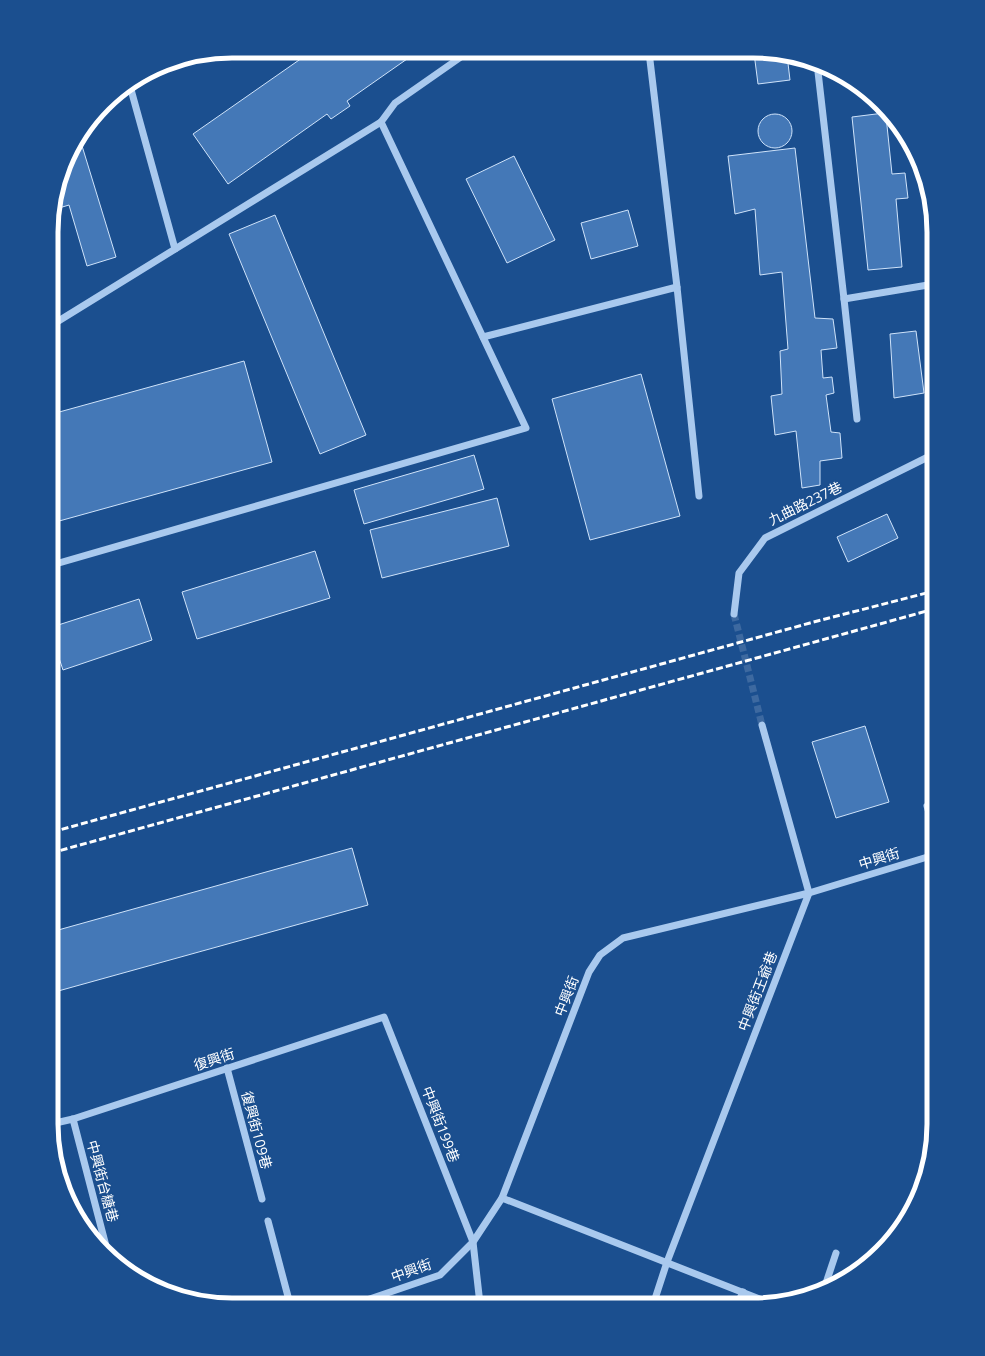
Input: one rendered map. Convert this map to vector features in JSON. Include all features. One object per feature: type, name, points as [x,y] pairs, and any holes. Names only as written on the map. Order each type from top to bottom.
[{"type":"street","points":[[58,320],[381,122],[395,103],[459,58]]},
{"type":"street","points":[[650,58],[677,287],[699,496]]},
{"type":"street","points":[[818,70],[857,419]]},
{"type":"street","points":[[131,90],[175,249]]},
{"type":"street","points":[[58,563],[526,428],[381,122]]},
{"type":"street","points":[[844,299],[927,285]]},
{"type":"street","points":[[483,337],[677,287]]},
{"type":"street","name":"九曲路237巷","points":[[734,614],[739,572],[765,538],[927,457]]},
{"type":"street","points":[[762,725],[809,893]]},
{"type":"street","name":"中興街","points":[[373,1298],[440,1275],[473,1242],[502,1198],[589,972],[600,955],[623,938],[809,893],[927,857]]},
{"type":"street","name":"中興街王爺巷","points":[[655,1298],[667,1262],[809,893]]},
{"type":"street","name":"復興街","points":[[58,1122],[73,1119],[384,1017]]},
{"type":"street","name":"中興街199巷","points":[[384,1017],[473,1242],[479,1298]]},
{"type":"street","name":"復興街109巷","points":[[227,1068],[262,1199]]},
{"type":"street","name":"中興街台糖巷","points":[[73,1119],[105,1243]]},
{"type":"street","points":[[502,1198],[757,1298]]},
{"type":"street","points":[[268,1221],[288,1298]]},
{"type":"street","points":[[826,1282],[836,1253]]},
{"type":"street","points":[[740,1298],[743,1292]]},
{"type":"building","points":[[302,58],[408,58],[347,101],[350,106],[331,119],[327,114],[228,184],[193,134]]},
{"type":"building","points":[[755,58],[788,61],[790,80],[758,84]]},
{"type":"building","points":[[880,113],[884,117],[886,120],[892,174],[905,173],[908,198],[896,199],[902,267],[868,270],[852,117]]},
{"type":"building","points":[[772,114],[778,114],[787,119],[791,125],[791,137],[787,143],[778,148],[772,148],[763,143],[758,134],[758,128],[763,119]]},
{"type":"building","points":[[81,144],[116,257],[87,266],[69,205],[59,208],[67,176]]},
{"type":"building","points":[[795,148],[815,318],[833,319],[837,348],[821,350],[823,378],[832,377],[834,393],[826,395],[831,432],[840,433],[842,458],[820,461],[820,485],[802,488],[796,431],[775,435],[771,396],[782,394],[780,351],[788,349],[782,272],[760,275],[755,209],[735,214],[728,156]]},
{"type":"building","points":[[514,156],[555,240],[507,263],[466,179]]},
{"type":"building","points":[[628,210],[638,246],[591,259],[581,223]]},
{"type":"building","points":[[275,215],[366,435],[320,454],[229,234]]},
{"type":"building","points":[[916,331],[924,393],[894,398],[890,334]]},
{"type":"building","points":[[244,361],[272,462],[58,521],[58,412]]},
{"type":"building","points":[[641,374],[680,516],[590,540],[552,399]]},
{"type":"building","points":[[474,455],[484,489],[364,524],[354,490]]},
{"type":"building","points":[[497,498],[509,546],[382,578],[370,530]]},
{"type":"building","points":[[887,514],[898,538],[848,562],[837,537]]},
{"type":"building","points":[[315,551],[330,598],[197,639],[182,592]]},
{"type":"building","points":[[139,599],[152,640],[63,670],[58,655],[58,625]]},
{"type":"building","points":[[865,726],[889,802],[836,818],[812,742]]},
{"type":"building","points":[[352,848],[368,905],[58,991],[58,930]]},
{"type":"tunnel","points":[[734,614],[762,725]]},
{"type":"railway","points":[[58,830],[810,623],[927,593]]},
{"type":"railway","points":[[58,851],[927,611]]}]
